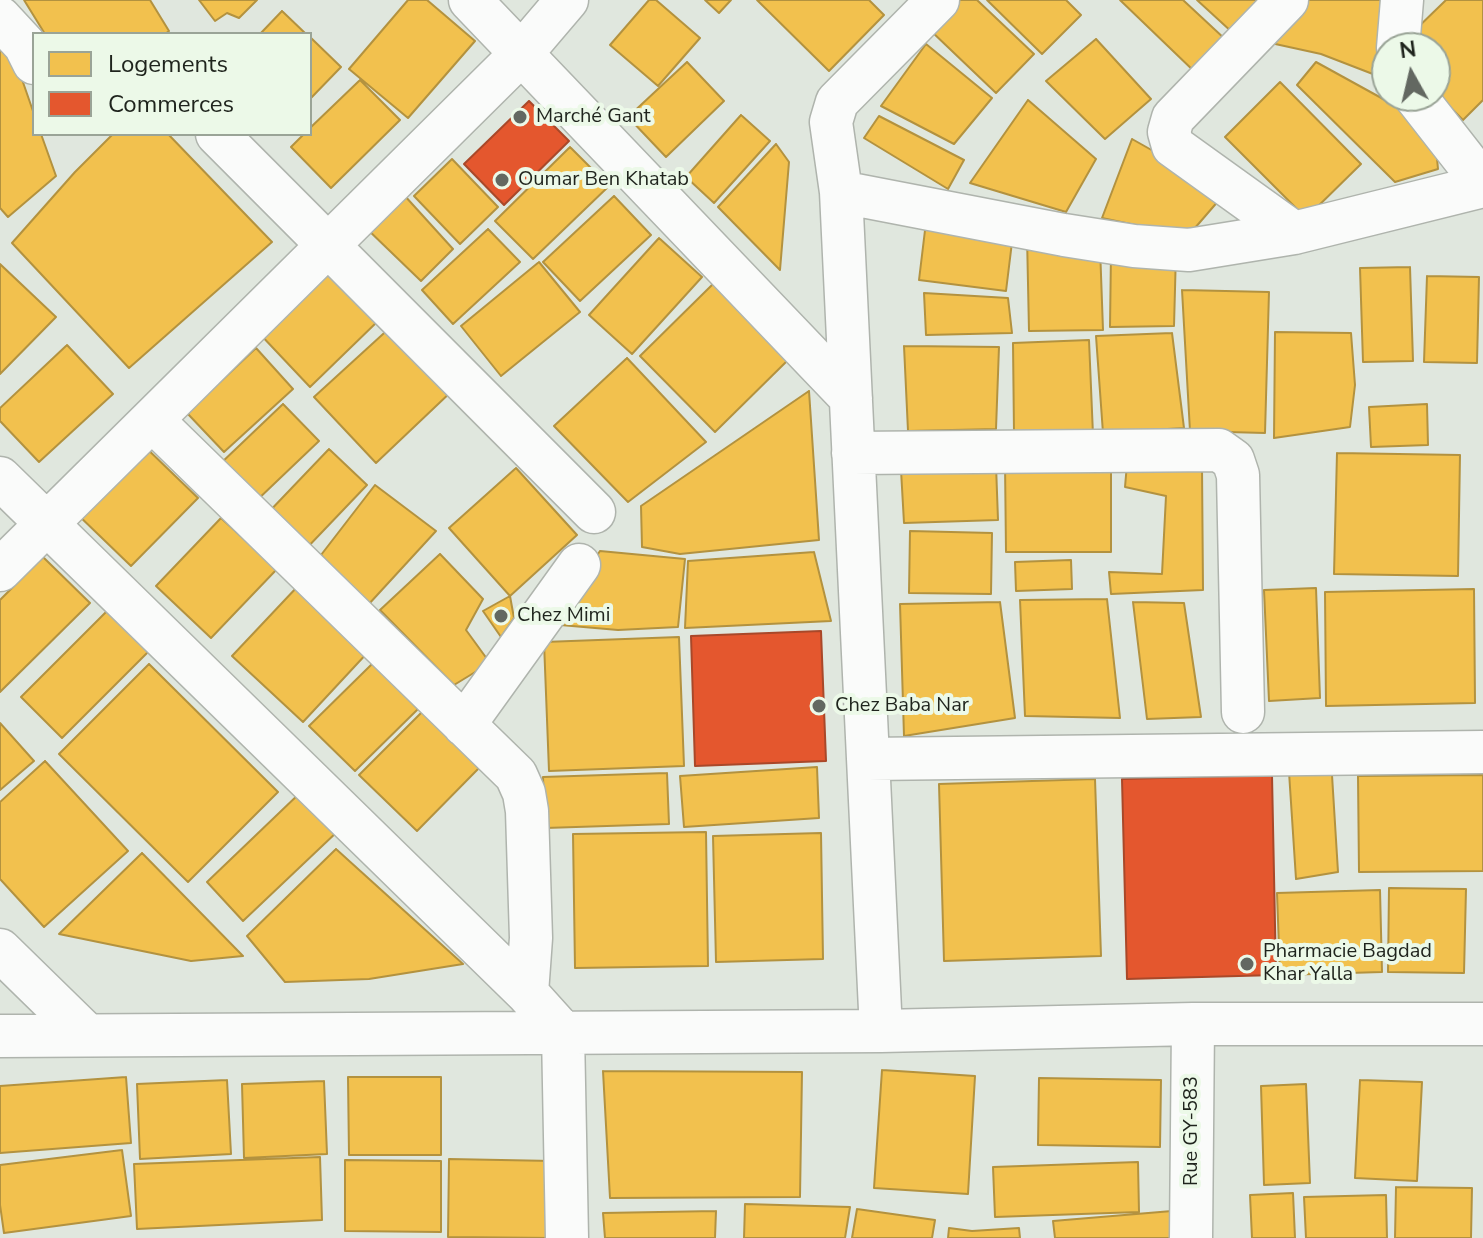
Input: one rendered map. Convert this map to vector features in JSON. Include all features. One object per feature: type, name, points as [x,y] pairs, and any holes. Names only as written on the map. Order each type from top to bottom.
[{"type":"street","points":[[470,0],[851,398]]},
{"type":"street","points":[[0,570],[521,54],[567,0]]},
{"type":"street","points":[[881,1031],[841,192],[831,122],[837,102],[938,0]]},
{"type":"street","points":[[1287,0],[1173,118],[1169,132],[1173,146],[1294,233]]},
{"type":"street","points":[[1399,32],[1402,0]]},
{"type":"street","points":[[0,18],[25,45],[32,59]]},
{"type":"street","points":[[841,192],[1134,246],[1189,250],[1294,233],[1483,185],[1427,112]]},
{"type":"street","points":[[219,136],[594,512]]},
{"type":"street","points":[[152,420],[516,775],[527,811],[531,938],[527,993]]},
{"type":"street","points":[[853,453],[1219,450],[1233,460],[1238,475],[1243,712]]},
{"type":"street","points":[[0,478],[527,993],[563,1033],[567,1238]]},
{"type":"street","points":[[464,725],[579,565]]},
{"type":"street","points":[[868,759],[1483,752]]},
{"type":"street","points":[[0,950],[87,1035]]},
{"type":"street","name":"Rue GY-583","points":[[1191,1238],[1193,1024]]},
{"type":"street","points":[[0,1036],[1483,1024]]},
{"type":"building: Logements","points":[[24,0],[150,0],[169,31],[168,32],[44,32]]},
{"type":"building: Logements","points":[[199,0],[257,0],[239,18],[227,13],[215,21]]},
{"type":"building: Logements","points":[[408,0],[427,0],[475,41],[408,118],[349,69]]},
{"type":"building: Logements","points":[[649,0],[656,0],[700,38],[658,86],[610,45]]},
{"type":"building: Logements","points":[[705,0],[731,0],[719,13]]},
{"type":"building: Logements","points":[[757,0],[869,0],[884,15],[829,71]]},
{"type":"building: Logements","points":[[958,0],[977,0],[1034,54],[996,93],[930,30]]},
{"type":"building: Logements","points":[[987,0],[1066,0],[1081,15],[1042,54]]},
{"type":"building: Logements","points":[[1120,0],[1183,0],[1226,40],[1198,75]]},
{"type":"building: Logements","points":[[1197,0],[1263,0],[1233,33]]},
{"type":"building: Logements","points":[[1297,0],[1381,0],[1380,32],[1371,32],[1371,73],[1321,54],[1257,40]]},
{"type":"building: Logements","points":[[1446,0],[1483,0],[1483,100],[1463,120],[1451,108],[1451,32],[1413,32]]},
{"type":"building: Logements","points":[[282,11],[304,32],[262,32]]},
{"type":"building: Logements","points":[[0,30],[8,39],[32,108],[32,136],[42,136],[56,176],[8,217],[0,208]]},
{"type":"building: Logements","points":[[312,39],[341,67],[312,97]]},
{"type":"building: Logements","points":[[1096,39],[1151,99],[1105,139],[1046,81]]},
{"type":"building: Logements","points":[[926,44],[992,98],[954,144],[881,106]]},
{"type":"building: Logements","points":[[687,62],[724,101],[666,157],[628,117]]},
{"type":"building: Logements","points":[[1316,62],[1371,92],[1371,112],[1407,112],[1434,127],[1438,169],[1395,182],[1297,85]]},
{"type":"building: Logements","points":[[360,80],[400,120],[331,188],[291,147],[302,136],[312,136],[312,126]]},
{"type":"building: Logements","points":[[1280,82],[1361,164],[1306,218],[1225,137]]},
{"type":"building: Logements","points":[[1028,100],[1096,159],[1066,212],[970,183]]},
{"type":"building: Logements","points":[[741,115],[770,141],[714,203],[686,177]]},
{"type":"building: Logements","points":[[879,116],[964,160],[948,189],[864,138]]},
{"type":"building: Logements","points":[[111,136],[170,136],[272,242],[129,368],[12,243]]},
{"type":"building: Logements","points":[[1132,139],[1226,192],[1188,236],[1102,218]]},
{"type":"building: Logements","points":[[776,144],[789,162],[780,270],[718,207]]},
{"type":"building: Logements","points":[[570,147],[609,186],[533,259],[495,221]]},
{"type":"building: Logements","points":[[452,159],[498,207],[460,244],[414,196]]},
{"type":"building: Logements","points":[[404,195],[453,249],[421,281],[364,226]]},
{"type":"building: Logements","points":[[614,196],[651,235],[580,301],[543,262]]},
{"type":"building: Logements","points":[[926,222],[1013,234],[1006,291],[919,280]]},
{"type":"building: Logements","points":[[488,229],[520,262],[453,324],[422,290]]},
{"type":"building: Logements","points":[[1027,236],[1100,247],[1103,330],[1029,331]]},
{"type":"building: Logements","points":[[659,238],[702,277],[632,354],[589,315]]},
{"type":"building: Logements","points":[[1111,252],[1176,252],[1174,326],[1110,327]]},
{"type":"building: Logements","points":[[539,262],[580,312],[501,376],[461,326]]},
{"type":"building: Logements","points":[[0,264],[56,317],[0,374]]},
{"type":"building: Logements","points":[[327,266],[379,320],[310,387],[258,332]]},
{"type":"building: Logements","points":[[1410,267],[1413,361],[1363,362],[1360,268]]},
{"type":"building: Logements","points":[[1427,276],[1479,277],[1477,363],[1424,362]]},
{"type":"building: Logements","points":[[714,283],[789,359],[715,432],[640,356]]},
{"type":"building: Logements","points":[[1182,290],[1269,292],[1265,433],[1190,431]]},
{"type":"building: Logements","points":[[924,293],[1008,298],[1012,333],[926,335]]},
{"type":"building: Logements","points":[[394,324],[454,389],[376,463],[314,397]]},
{"type":"building: Logements","points":[[1275,332],[1351,333],[1355,385],[1350,427],[1274,438]]},
{"type":"building: Logements","points":[[1172,333],[1184,428],[1103,433],[1096,336]]},
{"type":"building: Logements","points":[[1089,340],[1093,435],[1014,433],[1013,343]]},
{"type":"building: Logements","points":[[67,345],[113,394],[39,462],[0,421],[0,408]]},
{"type":"building: Logements","points":[[904,346],[999,347],[996,429],[908,431]]},
{"type":"building: Logements","points":[[256,348],[293,389],[224,452],[187,413]]},
{"type":"building: Logements","points":[[627,358],[706,442],[628,502],[554,426]]},
{"type":"building: Logements","points":[[809,391],[819,540],[680,554],[642,547],[641,506]]},
{"type":"building: Logements","points":[[283,404],[319,441],[254,503],[219,465]]},
{"type":"building: Logements","points":[[1427,404],[1428,445],[1371,447],[1369,407]]},
{"type":"building: Logements","points":[[140,442],[198,498],[131,566],[74,511]]},
{"type":"building: Logements","points":[[329,449],[367,485],[302,553],[264,517]]},
{"type":"building: Logements","points":[[1337,453],[1460,455],[1458,576],[1334,574]]},
{"type":"building: Logements","points":[[1111,462],[1111,552],[1006,552],[1005,463]]},
{"type":"building: Logements","points":[[1127,464],[1202,467],[1203,590],[1111,594],[1109,572],[1162,574],[1166,496],[1125,487]]},
{"type":"building: Logements","points":[[996,465],[998,520],[904,523],[901,470]]},
{"type":"building: Logements","points":[[516,468],[577,535],[510,596],[449,528]]},
{"type":"building: Logements","points":[[375,485],[436,531],[368,605],[321,555]]},
{"type":"building: Logements","points":[[221,518],[277,569],[211,638],[156,586]]},
{"type":"building: Logements","points":[[910,531],[992,533],[991,594],[909,593]]},
{"type":"building: Logements","points":[[600,551],[685,559],[678,627],[618,630],[549,624]]},
{"type":"building: Logements","points":[[814,552],[831,621],[685,628],[688,561]]},
{"type":"building: Logements","points":[[440,554],[483,599],[466,630],[490,663],[454,685],[380,610]]},
{"type":"building: Logements","points":[[43,557],[90,603],[0,692],[0,600]]},
{"type":"building: Logements","points":[[1071,560],[1072,589],[1016,591],[1015,562]]},
{"type":"building: Logements","points":[[298,586],[369,651],[303,722],[232,656]]},
{"type":"building: Logements","points":[[1316,588],[1320,698],[1269,701],[1264,590]]},
{"type":"building: Logements","points":[[1474,589],[1475,703],[1326,706],[1325,592]]},
{"type":"building: Logements","name":"Chez Mimi","points":[[510,596],[514,618],[501,637],[483,611]]},
{"type":"building: Logements","points":[[1107,599],[1120,718],[1025,716],[1020,600]]},
{"type":"building: Logements","points":[[1000,602],[1015,718],[904,736],[900,604]]},
{"type":"building: Logements","points":[[1133,602],[1184,603],[1201,717],[1147,719]]},
{"type":"building: Logements","points":[[113,605],[154,646],[62,738],[21,697]]},
{"type":"building: Logements","points":[[679,637],[684,766],[549,771],[544,642]]},
{"type":"building: Logements","points":[[373,663],[418,709],[355,771],[309,726]]},
{"type":"building: Logements","points":[[149,664],[278,792],[188,882],[59,754]]},
{"type":"building: Logements","points":[[422,712],[479,768],[417,831],[359,775]]},
{"type":"building: Logements","points":[[0,723],[34,761],[0,790]]},
{"type":"building: Logements","points":[[45,761],[128,851],[44,927],[0,879],[0,802]]},
{"type":"building: Logements","points":[[817,767],[819,818],[684,827],[680,776]]},
{"type":"building: Logements","points":[[1289,772],[1332,775],[1338,872],[1296,879]]},
{"type":"building: Logements","points":[[667,773],[669,824],[545,828],[543,777]]},
{"type":"building: Logements","points":[[1483,775],[1483,871],[1359,872],[1358,776]]},
{"type":"building: Logements","points":[[1095,779],[1101,956],[944,961],[939,784]]},
{"type":"building: Logements","points":[[302,791],[339,830],[243,921],[207,882]]},
{"type":"building: Logements","points":[[706,832],[708,966],[575,968],[573,834]]},
{"type":"building: Logements","points":[[821,833],[823,959],[716,962],[713,836]]},
{"type":"building: Logements","points":[[336,849],[463,964],[369,979],[285,982],[247,936]]},
{"type":"building: Logements","points":[[142,853],[243,956],[191,961],[59,934]]},
{"type":"building: Logements","points":[[1389,888],[1466,889],[1464,973],[1388,972]]},
{"type":"building: Logements","points":[[1380,890],[1382,972],[1280,975],[1277,893]]},
{"type":"building: Logements","points":[[882,1070],[975,1076],[968,1194],[874,1188]]},
{"type":"building: Logements","points":[[603,1071],[802,1072],[800,1197],[610,1198]]},
{"type":"building: Logements","points":[[126,1077],[131,1143],[0,1153],[0,1086]]},
{"type":"building: Logements","points":[[348,1077],[441,1077],[441,1155],[349,1155]]},
{"type":"building: Logements","points":[[1039,1078],[1161,1080],[1160,1147],[1038,1145]]},
{"type":"building: Logements","points":[[227,1080],[231,1154],[140,1159],[137,1084]]},
{"type":"building: Logements","points":[[1360,1080],[1422,1082],[1417,1181],[1355,1178]]},
{"type":"building: Logements","points":[[324,1081],[327,1154],[244,1158],[242,1084]]},
{"type":"building: Logements","points":[[1306,1084],[1310,1183],[1264,1185],[1261,1086]]},
{"type":"building: Logements","points":[[122,1150],[131,1216],[4,1233],[0,1165]]},
{"type":"building: Logements","points":[[320,1157],[322,1220],[137,1229],[134,1164]]},
{"type":"building: Logements","points":[[449,1159],[553,1161],[552,1238],[448,1237]]},
{"type":"building: Logements","points":[[345,1160],[441,1161],[441,1232],[345,1231]]},
{"type":"building: Logements","points":[[1138,1162],[1139,1212],[995,1217],[993,1167]]},
{"type":"building: Logements","points":[[1396,1187],[1472,1188],[1471,1238],[1395,1238]]},
{"type":"building: Logements","points":[[1293,1193],[1295,1238],[1252,1238],[1250,1195]]},
{"type":"building: Logements","points":[[1386,1195],[1387,1238],[1306,1238],[1304,1197]]},
{"type":"building: Logements","points":[[745,1204],[850,1207],[845,1238],[744,1238]]},
{"type":"building: Logements","points":[[857,1209],[935,1220],[932,1238],[852,1238]]},
{"type":"building: Logements","points":[[716,1211],[715,1238],[605,1238],[603,1213]]},
{"type":"building: Logements","points":[[1172,1211],[1175,1238],[1055,1238],[1053,1221]]},
{"type":"building: Logements","points":[[949,1228],[972,1231],[1019,1228],[1020,1238],[948,1238]]},
{"type":"building: Commerces","points":[[529,101],[569,141],[504,205],[464,164]]},
{"type":"building: Commerces","points":[[821,631],[826,761],[695,766],[691,636]]},
{"type":"building: Commerces","points":[[1272,775],[1276,975],[1127,979],[1122,779]]},
{"type":"place","name":"Marché Gant","points":[[520,117]]},
{"type":"place","name":"Oumar Ben Khatab","points":[[502,180]]},
{"type":"place","name":"Chez Mimi","points":[[501,616]]},
{"type":"place","name":"Chez Baba Nar","points":[[819,706]]},
{"type":"place","name":"Pharmacie Bagdad Khar Yalla","points":[[1247,964]]}]
